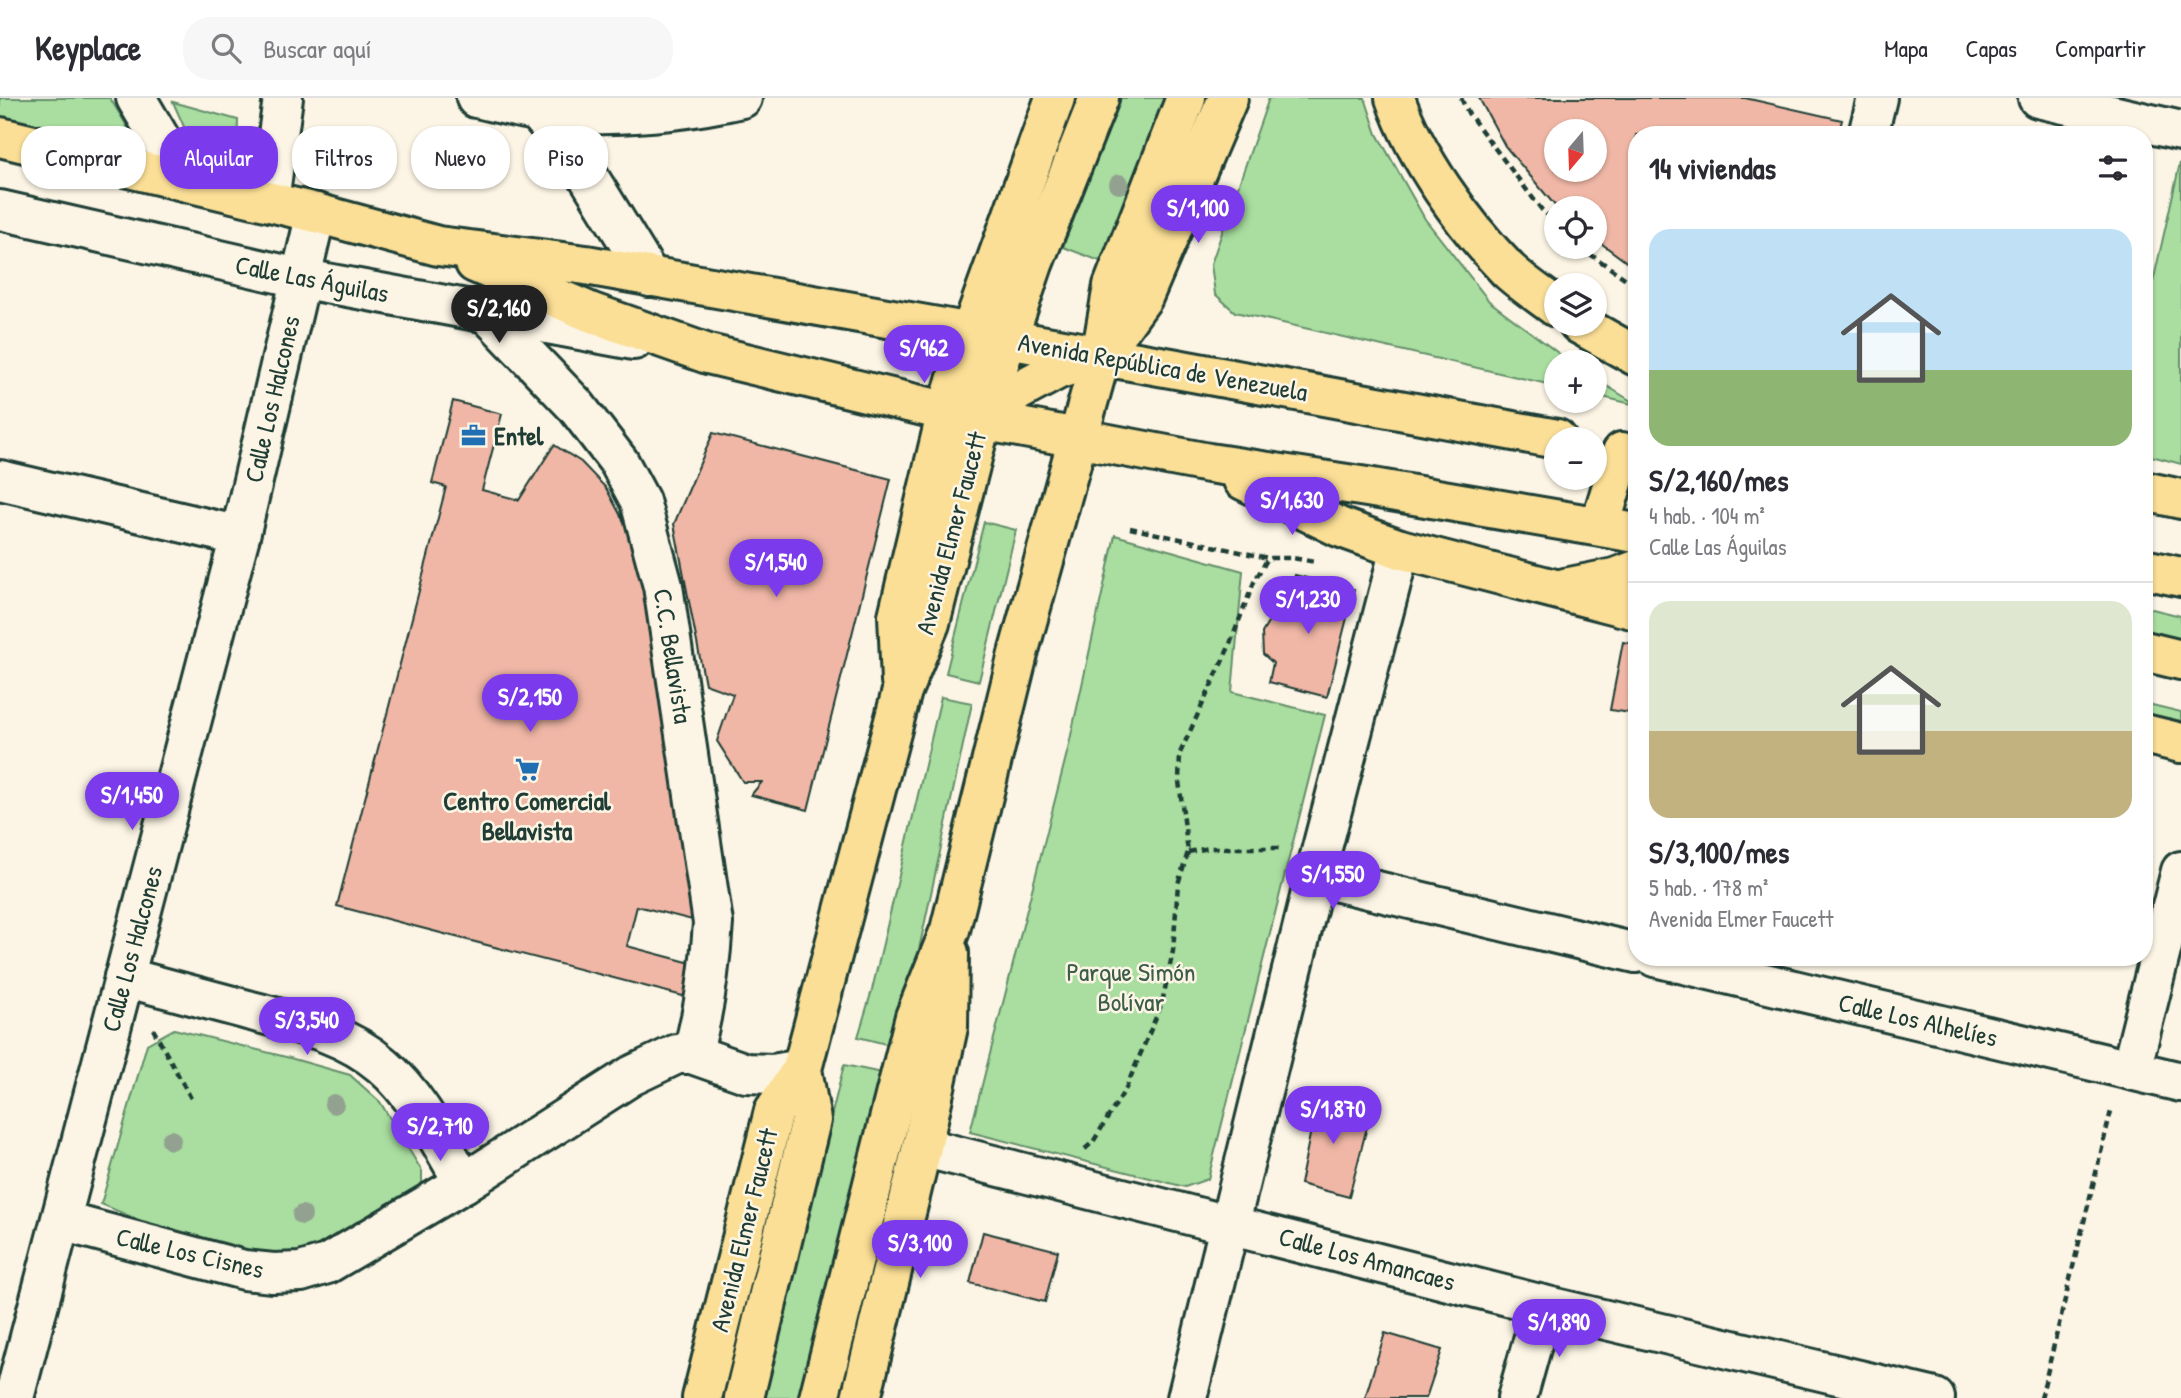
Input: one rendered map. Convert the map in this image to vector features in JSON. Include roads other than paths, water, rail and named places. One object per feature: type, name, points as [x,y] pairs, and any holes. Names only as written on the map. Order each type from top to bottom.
[{"type":"main road","name":"Avenida Elmer Faucett","points":[[702,1398],[774,1111],[802,1069],[902,691],[930,624],[965,416],[1055,98]]},
{"type":"main road","name":"Avenida Elmer Faucett","points":[[988,337],[1099,98]]},
{"type":"main road","points":[[819,1398],[915,1017],[950,930],[1018,654],[1101,356],[1113,286],[1186,98]]},
{"type":"main road","points":[[965,416],[1057,370],[1101,356],[1143,297],[1228,98]]},
{"type":"main road","points":[[1395,98],[1402,119],[1454,207],[1510,271],[1544,297]]},
{"type":"main road","name":"Avenida República de Venezuela","points":[[0,137],[160,175]]},
{"type":"main road","name":"Avenida República de Venezuela","points":[[219,189],[438,246],[586,265],[1544,437]]},
{"type":"main road","name":"Avenida República de Venezuela","points":[[438,246],[592,313],[708,354],[965,416],[1209,463],[1618,529]]},
{"type":"main road","points":[[1600,336],[1628,352]]},
{"type":"main road","points":[[1617,451],[1618,529]]},
{"type":"main road","points":[[1209,463],[1339,527],[1400,549],[1628,608]]},
{"type":"main road","points":[[2153,493],[2181,499]]},
{"type":"main road","points":[[2153,571],[2181,577]]},
{"type":"main road","points":[[1553,590],[1628,573]]},
{"type":"main road","points":[[2153,654],[2181,660]]},
{"type":"main road","points":[[2153,736],[2181,743]]},
{"type":"main road","points":[[861,1398],[948,1027],[950,930]]},
{"type":"main road","name":"Avenida Elmer Faucett","points":[[744,1398],[811,1120],[802,1069]]},
{"type":"street","points":[[136,98],[160,139]]},
{"type":"street","points":[[269,201],[283,98]]},
{"type":"street","points":[[476,98],[537,111],[600,115],[694,109],[742,98]]},
{"type":"street","points":[[1870,126],[1877,98]]},
{"type":"street","points":[[2038,98],[2181,131]]},
{"type":"street","points":[[537,111],[578,158],[650,277]]},
{"type":"street","name":"Calle Las Águilas","points":[[0,210],[299,278],[708,354]]},
{"type":"street","name":"Calle Los Halcones","points":[[14,1398],[240,536],[316,213]]},
{"type":"street","name":"C.C. Bellavista","points":[[486,312],[576,406],[619,463],[640,501],[663,586],[713,923],[704,1015],[692,1054]]},
{"type":"street","points":[[0,480],[240,536]]},
{"type":"street","points":[[1187,1398],[1318,862],[1400,549]]},
{"type":"street","points":[[1318,862],[1628,951]]},
{"type":"street","points":[[2126,1069],[2181,871]]},
{"type":"street","name":"Calle Los Alhelíes","points":[[1693,966],[2181,1082]]},
{"type":"street","points":[[124,977],[312,1027],[349,1042],[381,1064],[409,1094],[430,1123],[464,1183]]},
{"type":"street","name":"Calle Los Cisnes","points":[[61,1221],[244,1270],[301,1272],[327,1264],[353,1250],[642,1070],[677,1054],[692,1054]]},
{"type":"street","points":[[692,1054],[746,1073],[773,1074],[802,1069]]},
{"type":"street","name":"Calle Los Amancaes","points":[[922,1147],[1543,1305],[1935,1398]]},
{"type":"street","points":[[1517,1398],[1543,1305]]},
{"type":"place","name":"Entel","points":[[474,436]]},
{"type":"place","name":"Centro Comercial Bellavista","points":[[527,769]]},
{"type":"park label","name":"Parque Simón Bolívar","points":[[1131,987]]}]
